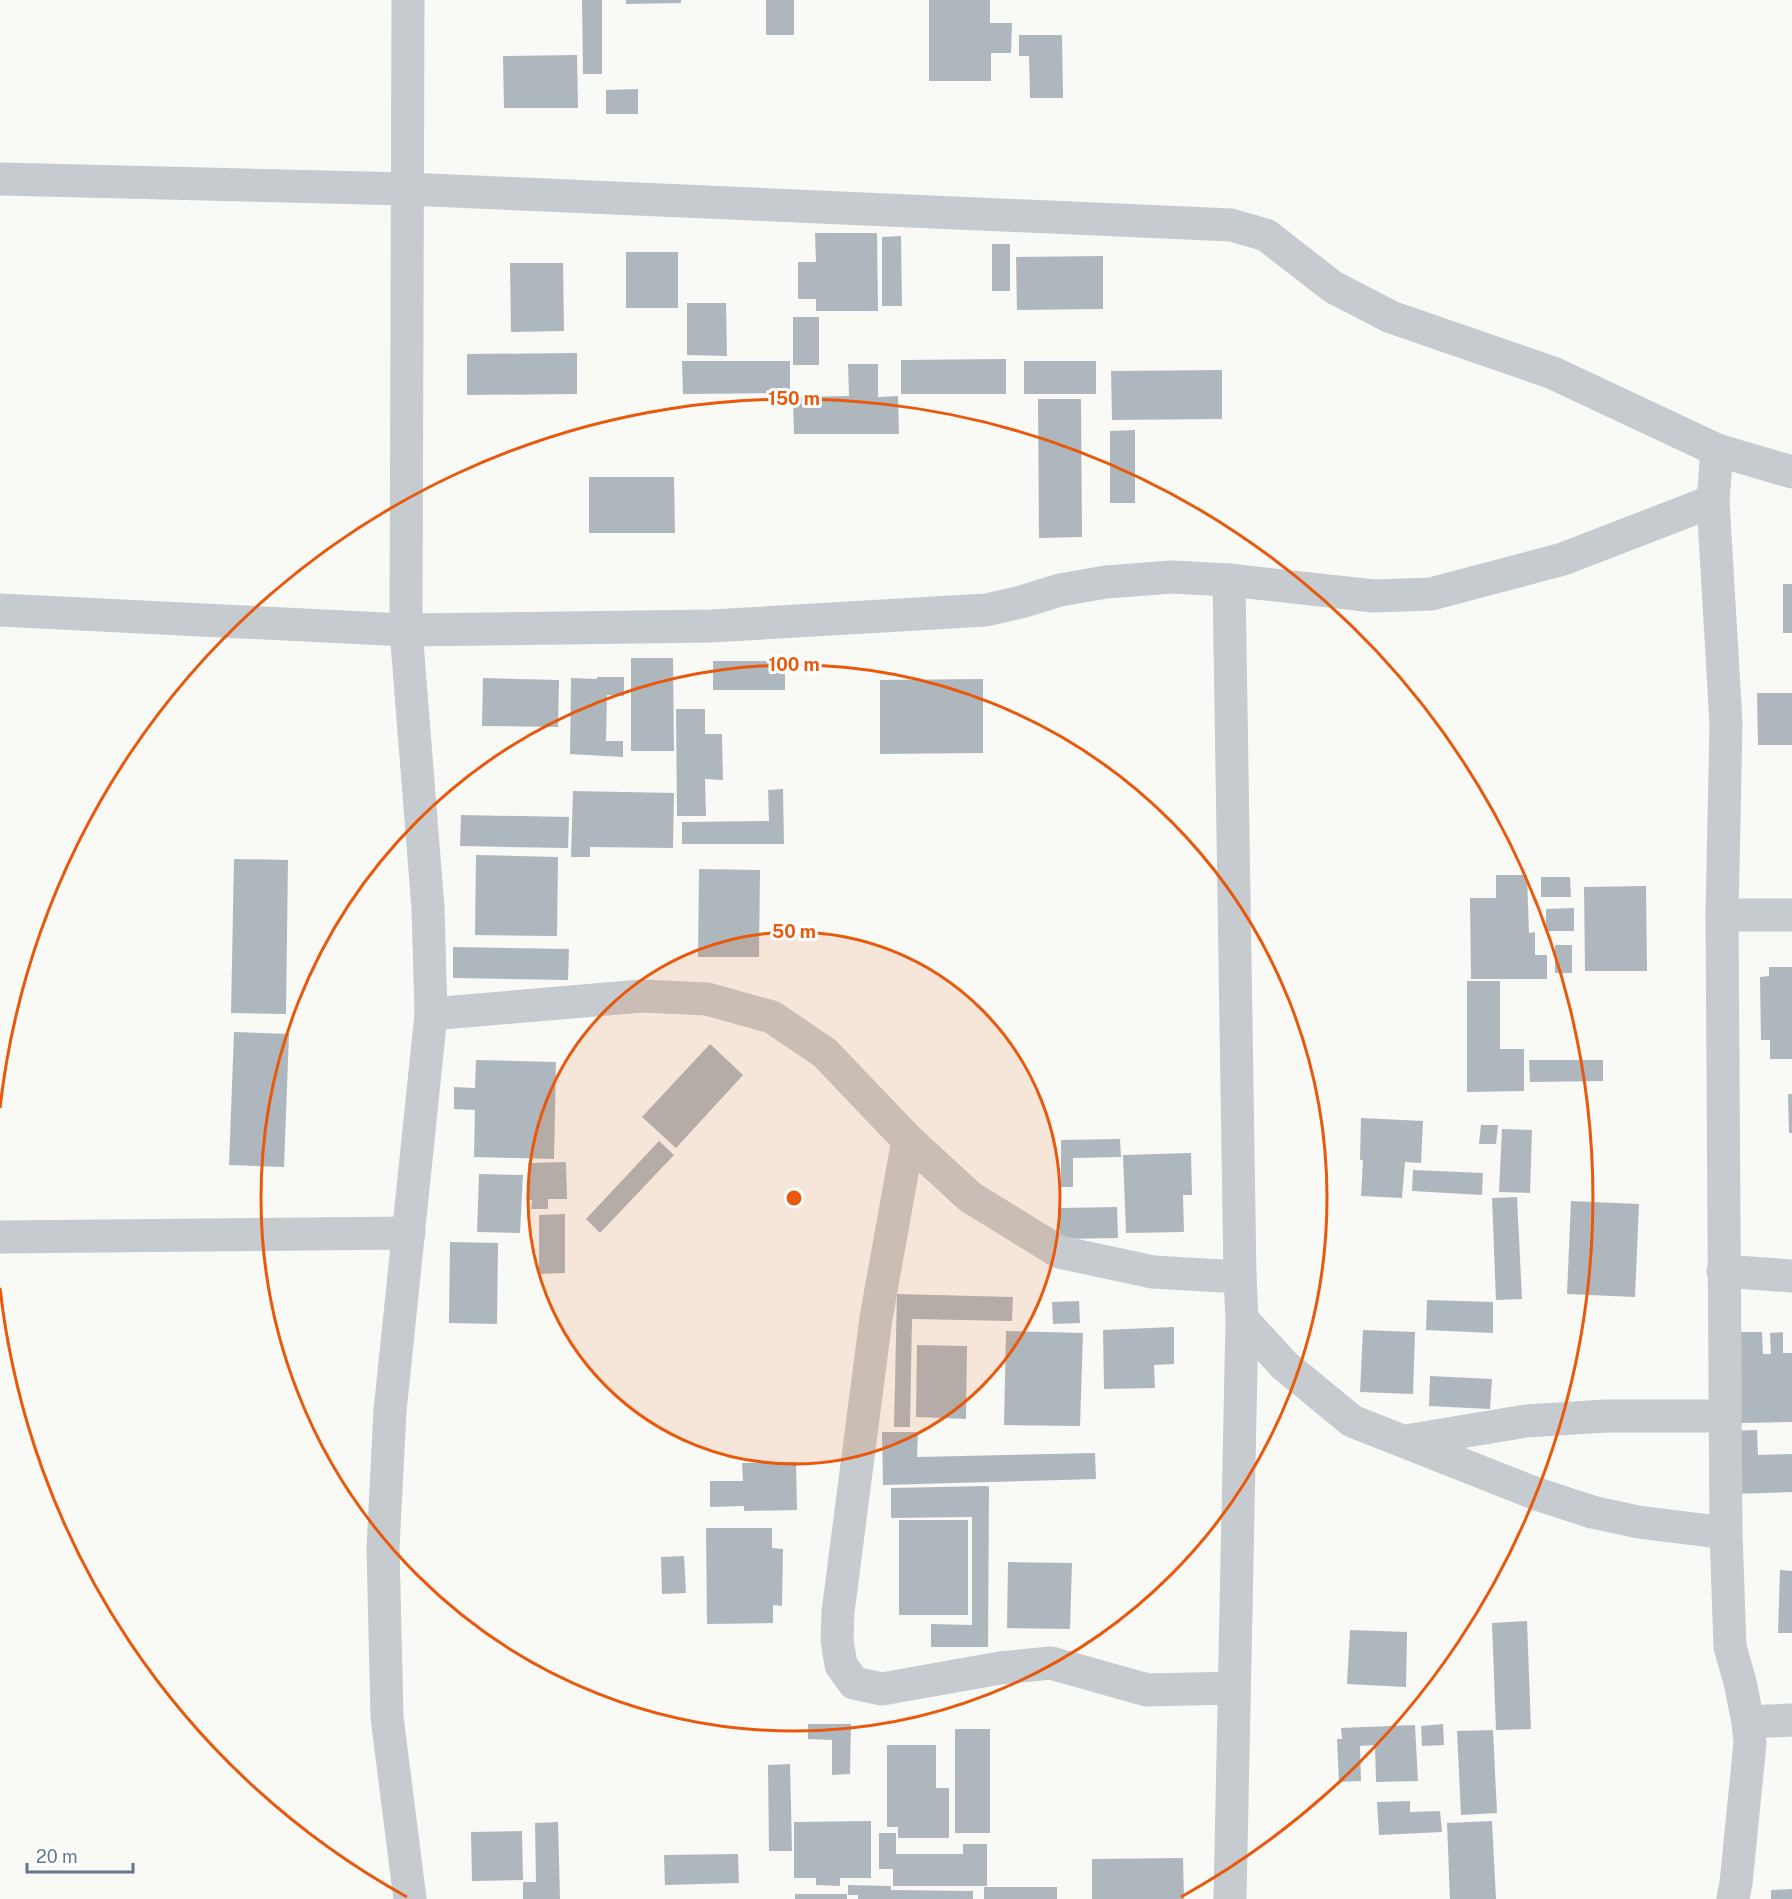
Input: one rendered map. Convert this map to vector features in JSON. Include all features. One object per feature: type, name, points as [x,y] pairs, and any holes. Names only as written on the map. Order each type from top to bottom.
[{"type":"street","points":[[408,0],[406,630],[428,908],[431,1014],[390,1411],[383,1548],[387,1717],[410,1899]]},
{"type":"street","points":[[0,180],[408,189],[1231,225],[1266,235],[1333,287],[1391,317],[1553,373],[1717,450],[1792,472]]},
{"type":"street","points":[[1717,450],[1713,501],[1726,723],[1722,915],[1726,1533],[1730,1647],[1748,1722],[1750,1743],[1733,1899]]},
{"type":"street","points":[[0,610],[406,630],[711,626],[986,610],[1060,590],[1106,582],[1172,577],[1229,580],[1374,596],[1431,594],[1563,558],[1713,501]]},
{"type":"street","points":[[1229,580],[1239,1276],[1242,1320],[1230,1899]]},
{"type":"street","points":[[1722,915],[1792,915]]},
{"type":"street","points":[[431,1014],[642,996],[707,999],[772,1017],[825,1053],[908,1140],[970,1197],[1059,1252],[1153,1272],[1239,1276]]},
{"type":"street","points":[[908,1140],[876,1318],[838,1611],[837,1640],[841,1665],[854,1683],[882,1689],[1000,1668],[1052,1664],[1147,1690],[1234,1688]]},
{"type":"street","points":[[0,1238],[409,1233]]},
{"type":"street","points":[[1723,1271],[1792,1275]]},
{"type":"street","points":[[1242,1320],[1284,1365],[1352,1420],[1536,1494],[1592,1512],[1638,1522],[1726,1533]]},
{"type":"street","points":[[1406,1441],[1526,1421],[1606,1416],[1725,1416]]},
{"type":"street","points":[[1748,1722],[1792,1720]]},
{"type":"building","points":[[582,0],[602,0],[602,74],[583,74]]},
{"type":"building","points":[[626,0],[681,0],[681,3],[626,4]]},
{"type":"building","points":[[766,0],[794,0],[794,35],[766,35]]},
{"type":"building","points":[[929,0],[990,0],[990,23],[1012,23],[1011,53],[991,53],[991,81],[929,81]]},
{"type":"building","points":[[1019,35],[1062,35],[1063,98],[1030,98],[1029,56],[1019,56]]},
{"type":"building","points":[[577,55],[578,108],[504,108],[503,56]]},
{"type":"building","points":[[638,89],[638,114],[606,114],[606,90]]},
{"type":"building","points":[[815,233],[877,233],[878,311],[816,311],[816,299],[798,299],[798,262],[816,262]]},
{"type":"building","points":[[901,236],[902,306],[882,306],[882,237]]},
{"type":"building","points":[[992,244],[1010,244],[1010,291],[992,291]]},
{"type":"building","points":[[626,252],[678,252],[678,308],[626,308]]},
{"type":"building","points":[[1103,256],[1103,309],[1017,310],[1016,257]]},
{"type":"building","points":[[510,263],[563,263],[564,331],[511,332]]},
{"type":"building","points":[[687,303],[726,303],[727,356],[687,355]]},
{"type":"building","points":[[793,317],[819,317],[819,365],[793,365]]},
{"type":"building","points":[[577,353],[577,394],[467,395],[467,354]]},
{"type":"building","points":[[1006,359],[1006,394],[901,394],[901,360]]},
{"type":"building","points":[[682,361],[790,361],[790,393],[683,394]]},
{"type":"building","points":[[1024,361],[1096,361],[1096,394],[1024,394]]},
{"type":"building","points":[[848,364],[878,364],[878,397],[898,396],[899,434],[794,434],[793,397],[849,396]]},
{"type":"building","points":[[1222,370],[1222,419],[1112,420],[1111,371]]},
{"type":"building","points":[[1038,399],[1081,399],[1082,537],[1039,538]]},
{"type":"building","points":[[1135,430],[1135,503],[1110,503],[1110,431]]},
{"type":"building","points":[[589,477],[674,477],[675,533],[589,533]]},
{"type":"building","points":[[1783,584],[1792,584],[1792,633],[1783,633]]},
{"type":"building","points":[[631,658],[673,658],[674,751],[631,751]]},
{"type":"building","points":[[713,661],[785,661],[785,690],[713,690]]},
{"type":"building","points":[[597,677],[624,677],[624,696],[607,695],[606,741],[623,741],[623,757],[570,754],[571,678],[597,679]]},
{"type":"building","points":[[483,678],[559,680],[558,727],[482,726]]},
{"type":"building","points":[[983,679],[983,753],[880,754],[880,680]]},
{"type":"building","points":[[1757,693],[1792,693],[1792,745],[1758,745]]},
{"type":"building","points":[[676,709],[705,709],[705,734],[722,734],[723,780],[705,779],[706,816],[677,816]]},
{"type":"building","points":[[783,789],[784,844],[682,844],[682,822],[769,821],[768,790]]},
{"type":"building","points":[[573,791],[674,793],[673,848],[590,847],[590,857],[571,857]]},
{"type":"building","points":[[461,815],[569,817],[568,848],[460,846]]},
{"type":"building","points":[[476,855],[558,857],[557,936],[475,935]]},
{"type":"building","points":[[234,859],[288,860],[286,1014],[231,1013]]},
{"type":"building","points":[[699,869],[760,870],[759,957],[698,957]]},
{"type":"building","points":[[1496,875],[1527,875],[1529,933],[1535,932],[1535,955],[1547,955],[1547,979],[1471,979],[1470,898],[1496,898]]},
{"type":"building","points":[[1541,877],[1570,877],[1571,897],[1541,897]]},
{"type":"building","points":[[1646,886],[1647,971],[1585,971],[1584,887]]},
{"type":"building","points":[[1574,908],[1574,931],[1546,931],[1546,909]]},
{"type":"building","points":[[1555,945],[1572,945],[1572,973],[1555,973]]},
{"type":"building","points":[[453,947],[569,949],[568,980],[453,978]]},
{"type":"building","points":[[1769,967],[1792,967],[1792,1059],[1770,1059],[1770,1040],[1761,1040],[1760,977],[1769,976]]},
{"type":"building","points":[[1467,981],[1500,981],[1500,1049],[1524,1049],[1524,1091],[1467,1092]]},
{"type":"building","points":[[234,1032],[289,1034],[284,1167],[229,1165]]},
{"type":"building","points":[[710,1044],[743,1075],[676,1148],[642,1117]]},
{"type":"building","points":[[476,1060],[556,1062],[554,1159],[474,1157],[475,1110],[454,1109],[454,1087],[475,1088]]},
{"type":"building","points":[[1529,1060],[1603,1060],[1603,1081],[1530,1082]]},
{"type":"building","points":[[1788,1094],[1792,1094],[1792,1133],[1789,1133]]},
{"type":"building","points":[[1361,1118],[1423,1121],[1421,1163],[1405,1162],[1402,1198],[1361,1196],[1363,1160],[1360,1160]]},
{"type":"building","points":[[1481,1125],[1498,1125],[1496,1144],[1479,1144]]},
{"type":"building","points":[[1502,1129],[1532,1130],[1530,1193],[1499,1192]]},
{"type":"building","points":[[1120,1139],[1121,1157],[1073,1158],[1073,1187],[1061,1187],[1061,1140]]},
{"type":"building","points":[[659,1141],[674,1155],[600,1233],[586,1219]]},
{"type":"building","points":[[1191,1153],[1192,1195],[1183,1195],[1184,1232],[1126,1233],[1123,1155]]},
{"type":"building","points":[[566,1162],[567,1199],[548,1199],[548,1209],[531,1209],[528,1163]]},
{"type":"building","points":[[1413,1170],[1483,1173],[1482,1195],[1412,1191]]},
{"type":"building","points":[[479,1174],[523,1175],[520,1233],[477,1232]]},
{"type":"building","points":[[1517,1197],[1522,1299],[1496,1300],[1492,1198]]},
{"type":"building","points":[[1571,1201],[1639,1204],[1635,1297],[1567,1294]]},
{"type":"building","points":[[1117,1207],[1118,1238],[1060,1239],[1059,1208]]},
{"type":"building","points":[[565,1214],[565,1273],[539,1274],[539,1215]]},
{"type":"building","points":[[450,1242],[498,1243],[497,1324],[449,1323]]},
{"type":"building","points":[[897,1294],[1013,1297],[1012,1321],[912,1319],[910,1427],[894,1427]]},
{"type":"building","points":[[1427,1300],[1493,1302],[1493,1333],[1426,1330]]},
{"type":"building","points":[[1079,1301],[1080,1323],[1053,1324],[1052,1302]]},
{"type":"building","points":[[1174,1327],[1174,1364],[1154,1365],[1155,1388],[1104,1389],[1103,1330]]},
{"type":"building","points":[[1363,1330],[1415,1332],[1413,1394],[1360,1392]]},
{"type":"building","points":[[1006,1331],[1083,1333],[1080,1426],[1004,1425]]},
{"type":"building","points":[[1738,1332],[1762,1332],[1763,1354],[1771,1354],[1770,1333],[1783,1332],[1783,1353],[1792,1353],[1792,1422],[1741,1423]]},
{"type":"building","points":[[917,1345],[967,1346],[966,1419],[916,1417]]},
{"type":"building","points":[[1430,1376],[1492,1379],[1490,1409],[1429,1406]]},
{"type":"building","points":[[1757,1430],[1758,1455],[1792,1454],[1792,1492],[1734,1494],[1732,1431]]},
{"type":"building","points":[[882,1432],[918,1432],[917,1457],[1095,1453],[1096,1479],[883,1485]]},
{"type":"building","points":[[796,1462],[797,1510],[744,1511],[744,1506],[710,1507],[710,1481],[743,1481],[742,1463]]},
{"type":"building","points":[[989,1487],[988,1647],[931,1647],[931,1624],[972,1625],[972,1517],[891,1518],[891,1488]]},
{"type":"building","points":[[899,1520],[968,1520],[968,1615],[899,1615]]},
{"type":"building","points":[[706,1528],[772,1528],[772,1548],[783,1549],[782,1606],[773,1605],[773,1623],[707,1624]]},
{"type":"building","points":[[684,1556],[686,1593],[662,1594],[661,1557]]},
{"type":"building","points":[[1008,1562],[1072,1563],[1070,1629],[1007,1628]]},
{"type":"building","points":[[1780,1570],[1792,1571],[1792,1633],[1778,1633]]},
{"type":"building","points":[[1527,1621],[1531,1729],[1496,1730],[1492,1623]]},
{"type":"building","points":[[1350,1630],[1407,1632],[1406,1687],[1347,1684]]},
{"type":"building","points":[[808,1724],[851,1724],[850,1774],[832,1775],[832,1740],[808,1739]]},
{"type":"building","points":[[1443,1724],[1444,1745],[1422,1746],[1421,1726]]},
{"type":"building","points":[[1415,1725],[1418,1781],[1376,1782],[1375,1745],[1360,1746],[1361,1781],[1339,1782],[1337,1739],[1342,1739],[1341,1728]]},
{"type":"building","points":[[955,1729],[990,1729],[990,1833],[955,1833]]},
{"type":"building","points":[[1493,1730],[1497,1813],[1461,1815],[1457,1731]]},
{"type":"building","points":[[887,1745],[936,1745],[936,1788],[949,1788],[949,1838],[898,1838],[898,1827],[887,1827]]},
{"type":"building","points":[[790,1764],[792,1851],[769,1851],[768,1765]]},
{"type":"building","points":[[1410,1801],[1410,1812],[1440,1811],[1442,1832],[1379,1835],[1377,1802]]},
{"type":"building","points":[[871,1821],[871,1878],[840,1878],[840,1886],[816,1885],[816,1878],[794,1878],[794,1822]]},
{"type":"building","points":[[1492,1821],[1496,1899],[1450,1899],[1447,1823]]},
{"type":"building","points":[[558,1822],[560,1899],[523,1899],[523,1882],[536,1882],[535,1823]]},
{"type":"building","points":[[522,1831],[523,1880],[472,1881],[471,1832]]},
{"type":"building","points":[[879,1833],[896,1833],[896,1854],[963,1854],[963,1844],[987,1844],[987,1886],[893,1886],[893,1869],[879,1869]]},
{"type":"building","points":[[738,1854],[739,1883],[665,1885],[664,1855]]},
{"type":"building","points":[[1183,1858],[1184,1899],[1092,1899],[1092,1859]]},
{"type":"building","points":[[848,1885],[891,1886],[891,1890],[973,1891],[973,1899],[858,1899],[858,1895],[848,1895]]},
{"type":"building","points":[[984,1887],[1057,1887],[1057,1899],[984,1899]]},
{"type":"building","points":[[1792,1889],[1792,1899],[1771,1899],[1771,1890]]},
{"type":"building","points":[[795,1894],[847,1894],[847,1899],[795,1899]]}]
